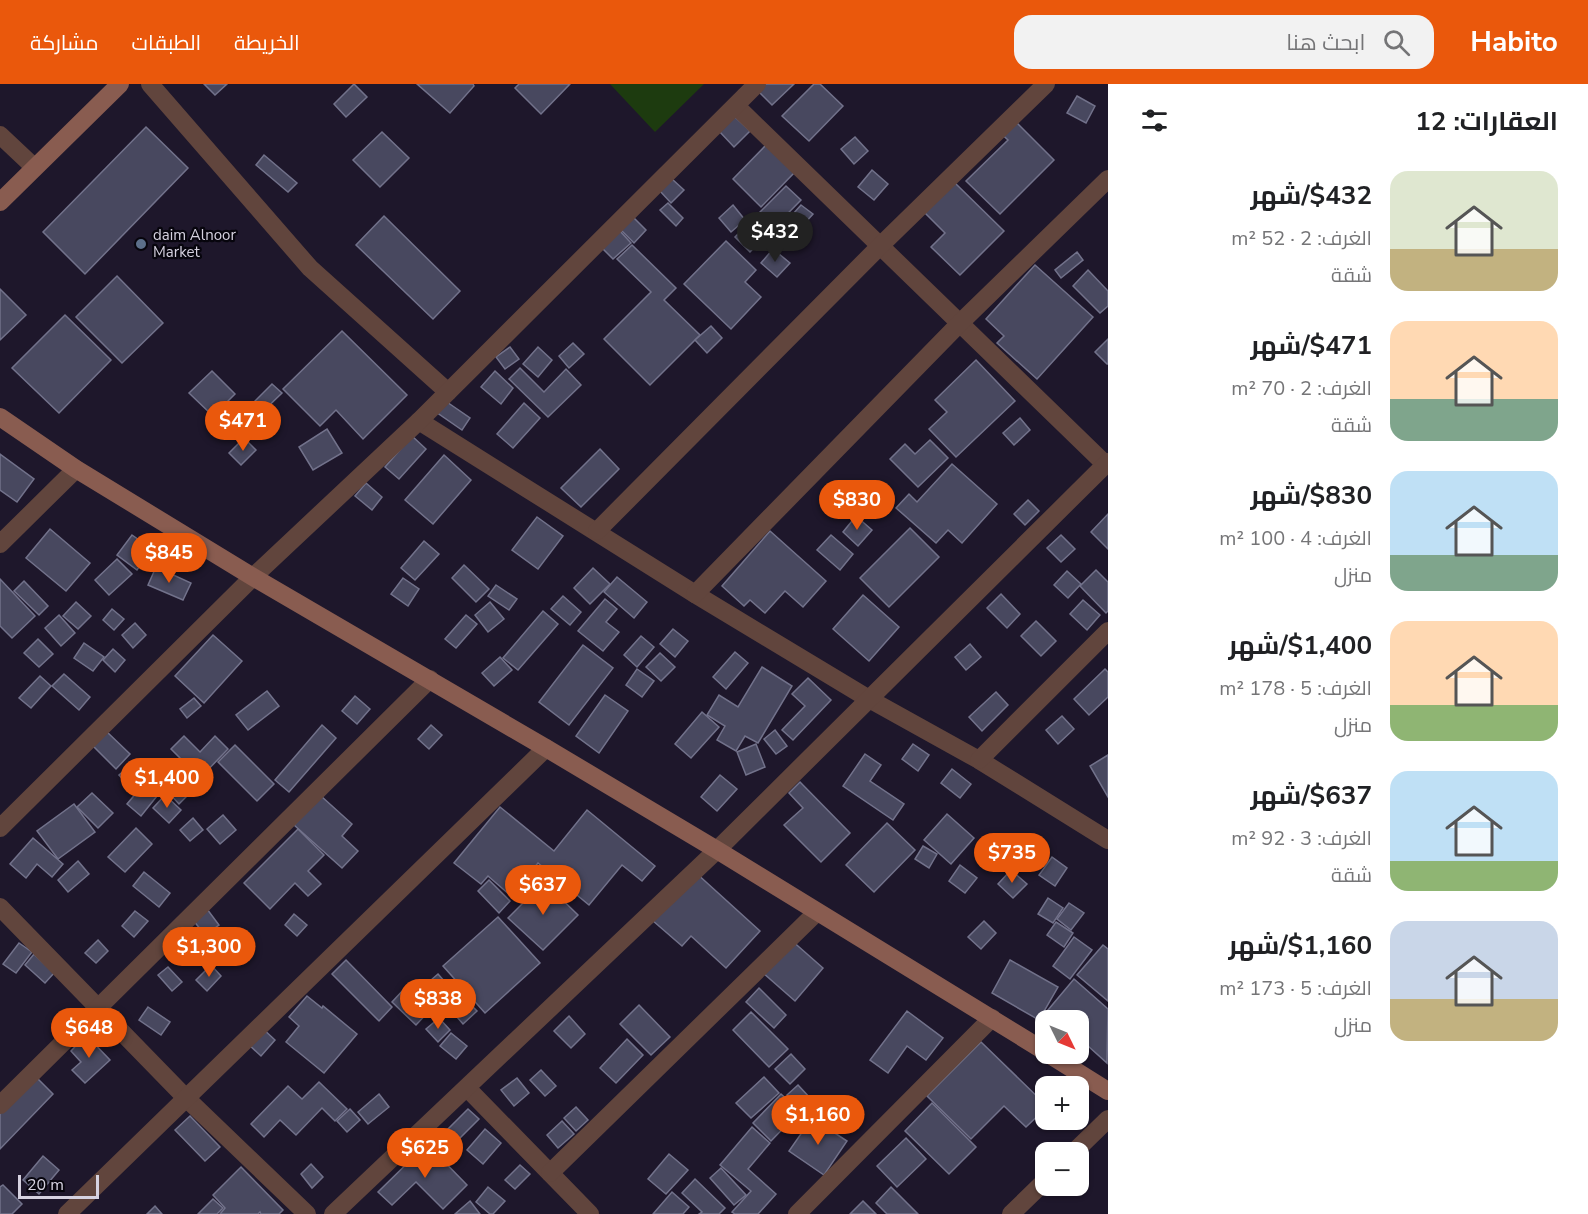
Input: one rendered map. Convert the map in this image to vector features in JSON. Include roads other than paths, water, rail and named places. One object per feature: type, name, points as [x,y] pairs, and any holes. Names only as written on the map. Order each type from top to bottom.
[{"type":"street","points":[[0,202],[120,84]]},
{"type":"street","points":[[150,84],[310,268],[448,392]]},
{"type":"street","points":[[0,828],[253,578],[419,421],[757,84]]},
{"type":"street","points":[[597,531],[881,245],[1046,84]]},
{"type":"street","points":[[333,1214],[717,850],[1107,463],[736,106]]},
{"type":"street","points":[[0,135],[34,168]]},
{"type":"street","points":[[695,594],[960,323],[1108,179]]},
{"type":"street","points":[[0,417],[76,469],[253,578],[430,679],[717,850],[1035,1045]]},
{"type":"street","points":[[419,421],[695,594],[868,699],[979,760],[1108,840]]},
{"type":"street","points":[[0,544],[76,469]]},
{"type":"street","points":[[979,760],[1108,631]]},
{"type":"street","points":[[0,1105],[430,679]]},
{"type":"street","points":[[67,1214],[546,748]]},
{"type":"street","points":[[0,907],[186,1098],[307,1214]]},
{"type":"street","points":[[550,1173],[817,912]]},
{"type":"street","points":[[797,1214],[992,1018]]},
{"type":"street","points":[[1065,1064],[1108,1091]]},
{"type":"street","points":[[467,1088],[590,1214]]},
{"type":"street","points":[[1084,1142],[1108,1119]]},
{"type":"street","points":[[1011,1214],[1035,1191]]},
{"type":"place","name":"daim Alnoor Market","points":[[141,244]]}]
